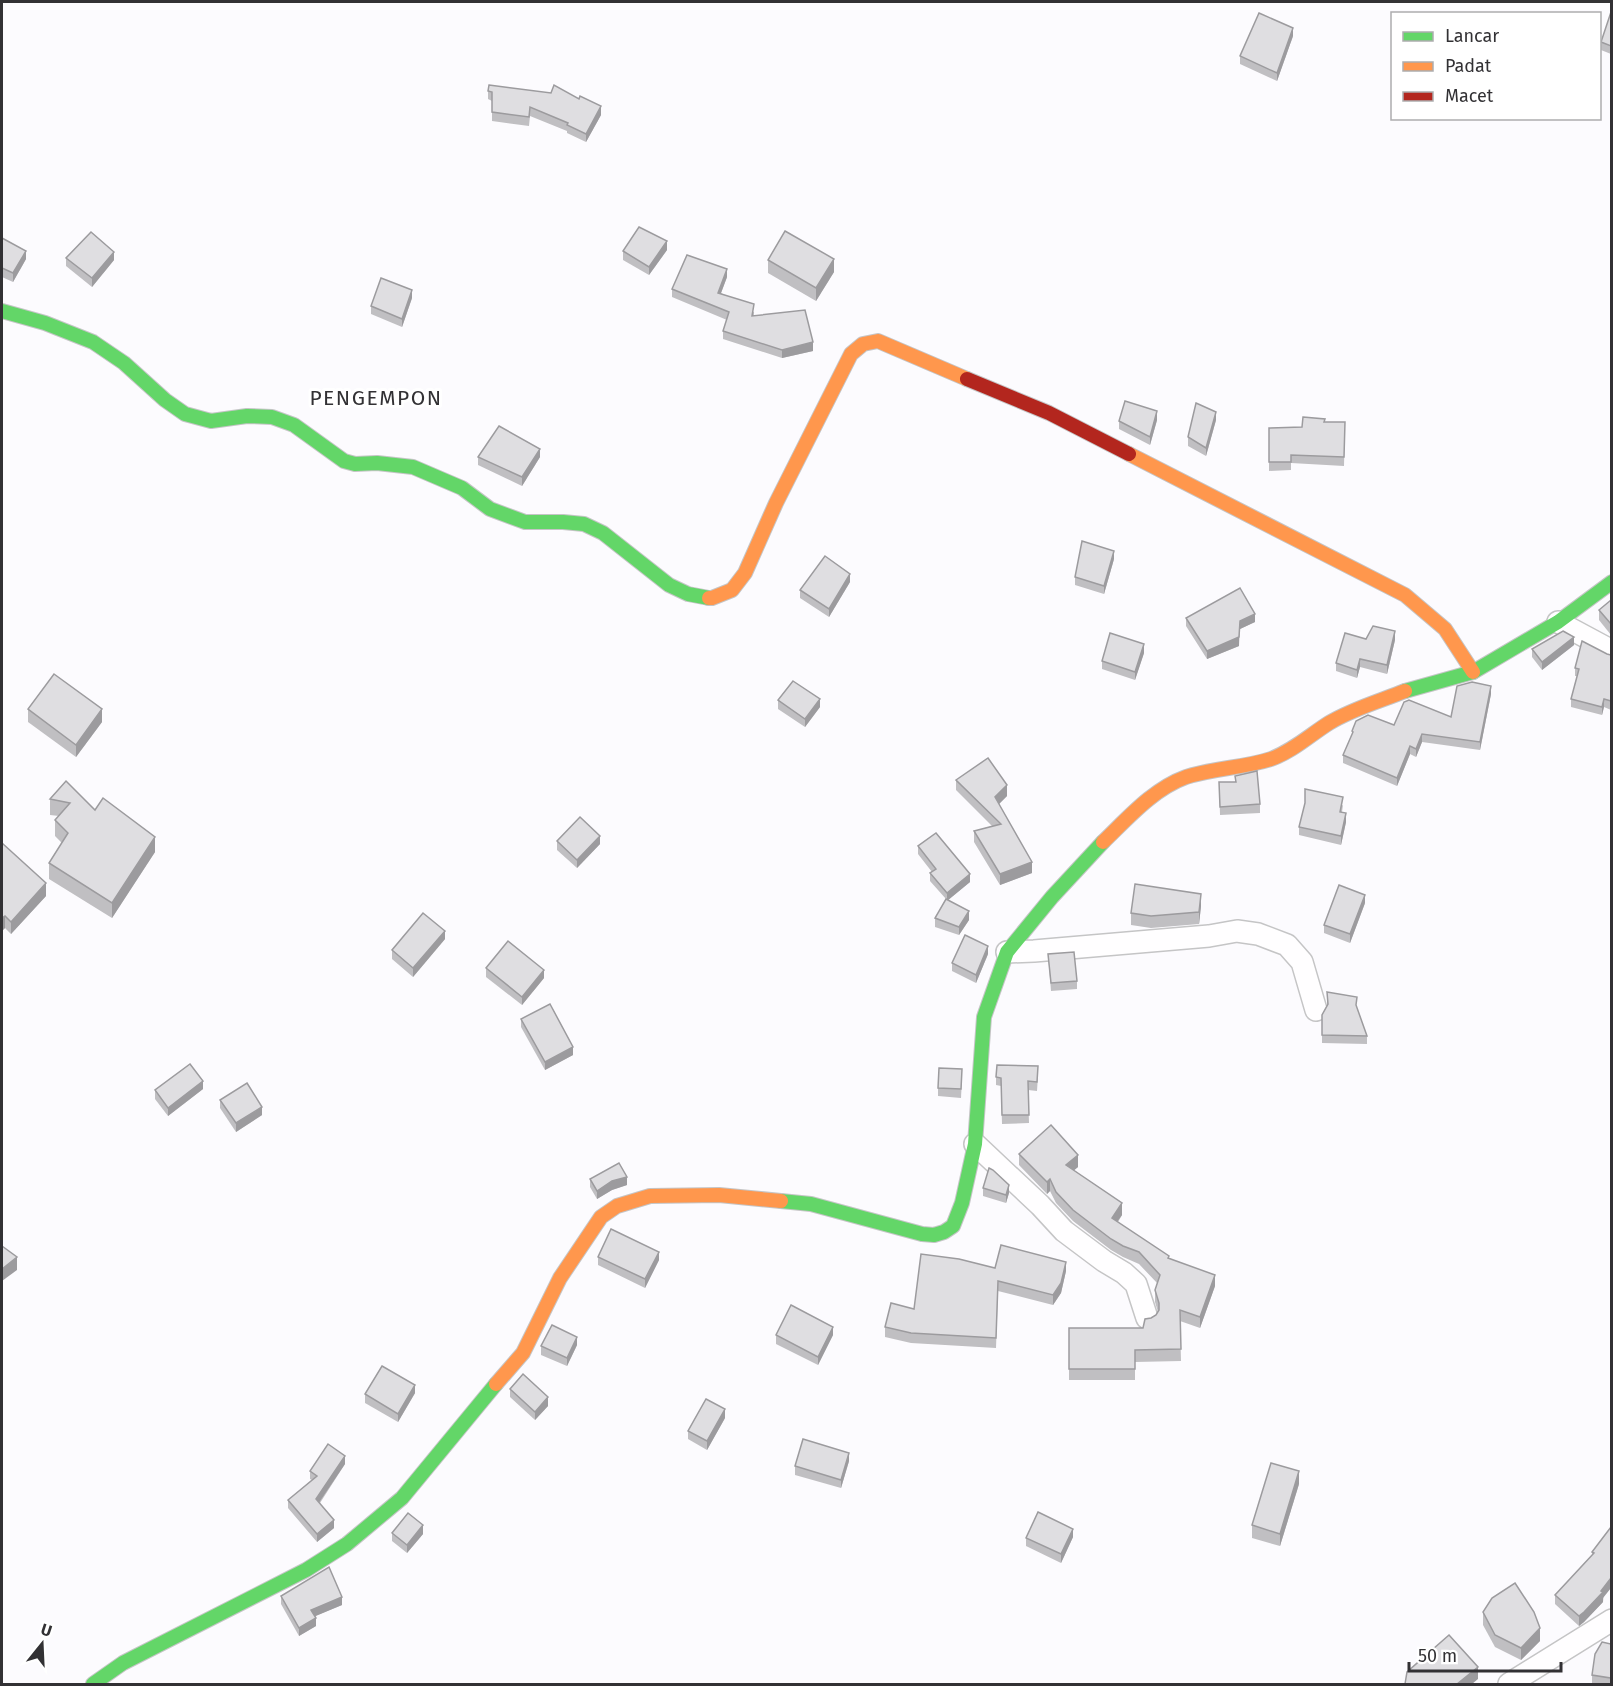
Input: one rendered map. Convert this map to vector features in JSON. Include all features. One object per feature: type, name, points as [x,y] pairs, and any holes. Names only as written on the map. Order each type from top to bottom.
[{"type":"street","points":[[2,311],[45,323],[93,342],[124,363],[165,400],[185,414],[211,421],[247,416],[272,417],[294,425],[344,461],[355,464],[377,463],[413,467],[462,488],[490,509],[525,522],[584,524],[603,533],[669,585],[688,594],[712,598],[732,590],[745,573],[776,503],[851,354],[862,344],[878,341],[1049,413],[1405,595],[1445,629],[1473,672]]},
{"type":"street","points":[[93,1684],[123,1663],[306,1570],[347,1544],[402,1498],[523,1353],[560,1278],[601,1217],[609,1210],[650,1196],[719,1195],[811,1204],[922,1234],[934,1235],[953,1226],[962,1203],[975,1144],[984,1017],[1007,952],[1052,897],[1103,842],[1144,803],[1165,787],[1186,777],[1271,759],[1299,745],[1331,722],[1368,705],[1415,688],[1473,672],[1557,622],[1611,582]]},
{"type":"street","points":[[1557,622],[1611,651]]},
{"type":"street","points":[[1007,952],[1209,936],[1237,931],[1258,934],[1287,945],[1302,962],[1316,1010]]},
{"type":"street","points":[[975,1144],[1040,1205],[1064,1232],[1124,1273],[1136,1284],[1147,1318]]},
{"type":"street","points":[[1509,1684],[1611,1620]]},
{"type":"building","points":[[1611,12],[1611,46],[1601,42]]},
{"type":"building","points":[[1259,13],[1293,28],[1277,73],[1240,56]]},
{"type":"building","points":[[489,85],[551,93],[554,85],[579,99],[580,96],[601,106],[586,134],[567,125],[568,123],[530,107],[529,117],[492,112],[492,92],[488,91]]},
{"type":"building","points":[[639,227],[667,241],[649,267],[623,251]]},
{"type":"building","points":[[785,231],[834,259],[816,288],[768,260]]},
{"type":"building","points":[[91,232],[114,252],[92,278],[66,258]]},
{"type":"building","points":[[2,238],[26,251],[13,273],[2,268]]},
{"type":"building","points":[[687,255],[727,269],[718,293],[754,304],[752,316],[805,310],[813,342],[782,350],[723,331],[729,312],[672,289]]},
{"type":"building","points":[[381,278],[412,290],[402,319],[371,306]]},
{"type":"building","points":[[1125,401],[1157,411],[1150,437],[1119,421]]},
{"type":"building","points":[[1196,403],[1216,412],[1206,448],[1188,437]]},
{"type":"building","points":[[1303,417],[1325,419],[1324,422],[1345,422],[1344,457],[1291,455],[1291,462],[1269,462],[1269,428],[1302,427]]},
{"type":"building","points":[[499,426],[540,449],[522,477],[478,457]]},
{"type":"building","points":[[1082,541],[1114,551],[1104,586],[1075,577]]},
{"type":"building","points":[[825,556],[850,574],[829,609],[800,590]]},
{"type":"building","points":[[1240,588],[1255,614],[1240,621],[1239,637],[1207,651],[1186,618]]},
{"type":"building","points":[[1611,600],[1611,624],[1599,610]]},
{"type":"building","points":[[1373,626],[1395,631],[1387,665],[1360,659],[1357,670],[1336,663],[1345,633],[1366,639]]},
{"type":"building","points":[[1563,631],[1574,637],[1542,662],[1532,649]]},
{"type":"building","points":[[1110,633],[1144,644],[1135,672],[1102,661]]},
{"type":"building","points":[[1582,641],[1611,655],[1611,701],[1604,699],[1602,707],[1571,699],[1579,669],[1575,668]]},
{"type":"building","points":[[54,674],[102,709],[76,745],[28,709]]},
{"type":"building","points":[[793,681],[820,699],[805,719],[778,700]]},
{"type":"building","points":[[1472,682],[1491,686],[1480,742],[1422,734],[1416,749],[1410,746],[1397,778],[1343,755],[1356,721],[1368,715],[1394,725],[1404,702],[1409,700],[1451,717],[1457,686]]},
{"type":"building","points":[[988,758],[1007,785],[995,797],[1032,862],[1000,874],[974,831],[1001,824],[956,780]]},
{"type":"building","points":[[1257,771],[1260,804],[1220,807],[1219,782],[1236,782],[1235,776]]},
{"type":"building","points":[[66,781],[95,810],[103,798],[155,837],[112,903],[49,863],[68,833],[55,820],[70,803],[50,799]]},
{"type":"building","points":[[1305,789],[1343,797],[1340,812],[1346,813],[1341,836],[1299,827],[1305,803]]},
{"type":"building","points":[[580,817],[600,836],[577,860],[557,841]]},
{"type":"building","points":[[936,833],[970,874],[947,893],[930,873],[936,869],[918,846]]},
{"type":"building","points":[[2,843],[46,883],[11,922],[5,916],[2,918]]},
{"type":"building","points":[[1135,884],[1201,894],[1199,912],[1151,916],[1131,913]]},
{"type":"building","points":[[1339,885],[1365,895],[1350,934],[1324,925]]},
{"type":"building","points":[[946,899],[969,911],[959,927],[935,918]]},
{"type":"building","points":[[423,913],[445,931],[413,968],[392,950]]},
{"type":"building","points":[[965,935],[988,946],[976,975],[952,963]]},
{"type":"building","points":[[508,941],[544,970],[522,997],[486,968]]},
{"type":"building","points":[[1074,952],[1077,981],[1051,983],[1048,954]]},
{"type":"building","points":[[1327,992],[1357,997],[1356,1005],[1367,1036],[1322,1035],[1322,1015],[1328,1004]]},
{"type":"building","points":[[550,1004],[573,1047],[545,1062],[521,1019]]},
{"type":"building","points":[[190,1064],[203,1081],[168,1108],[155,1090]]},
{"type":"building","points":[[997,1065],[1038,1066],[1037,1082],[1028,1081],[1029,1115],[1002,1115],[1001,1078],[996,1077]]},
{"type":"building","points":[[939,1068],[962,1069],[961,1089],[938,1088]]},
{"type":"building","points":[[247,1083],[262,1107],[236,1123],[220,1100]]},
{"type":"building","points":[[1051,1125],[1078,1155],[1066,1165],[1122,1203],[1112,1218],[1169,1256],[1168,1258],[1215,1275],[1200,1317],[1180,1310],[1181,1349],[1135,1350],[1135,1369],[1069,1369],[1069,1328],[1143,1328],[1145,1319],[1156,1315],[1159,1310],[1155,1290],[1160,1275],[1139,1252],[1111,1239],[1073,1210],[1056,1192],[1050,1179],[1047,1182],[1019,1154]]},
{"type":"building","points":[[619,1163],[627,1177],[612,1181],[597,1191],[590,1179]]},
{"type":"building","points":[[989,1168],[1009,1185],[1006,1195],[983,1188]]},
{"type":"building","points":[[611,1229],[659,1252],[645,1279],[598,1257]]},
{"type":"building","points":[[1001,1245],[1066,1262],[1061,1283],[1053,1295],[998,1281],[996,1338],[911,1333],[885,1327],[891,1303],[914,1309],[921,1254],[959,1259],[995,1268]]},
{"type":"building","points":[[2,1246],[17,1257],[2,1269]]},
{"type":"building","points":[[791,1305],[833,1327],[818,1357],[776,1335]]},
{"type":"building","points":[[552,1325],[577,1337],[567,1358],[541,1346]]},
{"type":"building","points":[[382,1366],[415,1385],[398,1414],[365,1394]]},
{"type":"building","points":[[523,1374],[548,1397],[535,1412],[510,1389]]},
{"type":"building","points":[[706,1399],[725,1409],[707,1441],[688,1431]]},
{"type":"building","points":[[803,1439],[849,1453],[841,1480],[795,1466]]},
{"type":"building","points":[[328,1444],[345,1456],[316,1499],[334,1520],[317,1534],[288,1500],[317,1476],[310,1471]]},
{"type":"building","points":[[1271,1463],[1299,1471],[1280,1534],[1252,1525]]},
{"type":"building","points":[[1038,1512],[1073,1529],[1061,1554],[1026,1538]]},
{"type":"building","points":[[408,1513],[423,1525],[407,1545],[392,1533]]},
{"type":"building","points":[[1611,1527],[1611,1578],[1601,1591],[1603,1592],[1579,1616],[1555,1595],[1594,1553],[1592,1552]]},
{"type":"building","points":[[329,1567],[342,1597],[311,1610],[316,1618],[299,1628],[281,1596]]},
{"type":"building","points":[[1515,1583],[1534,1612],[1540,1628],[1521,1648],[1495,1635],[1483,1612],[1492,1598]]},
{"type":"building","points":[[1449,1635],[1478,1667],[1457,1684],[1405,1684],[1407,1672]]},
{"type":"building","points":[[1602,1642],[1611,1644],[1611,1678],[1592,1675],[1595,1654]]},
{"type":"traffic: fast","points":[[2,311],[45,323],[93,342],[124,363],[165,400],[185,414],[211,421],[247,416],[272,417],[294,425],[344,461],[355,464],[377,463],[413,467],[462,488],[490,509],[525,522],[584,524],[603,533],[669,585],[688,594],[709,598]]},
{"type":"traffic: fast","points":[[1405,691],[1473,672],[1558,622],[1612,582]]},
{"type":"traffic: fast","points":[[781,1201],[811,1204],[922,1234],[934,1235],[953,1226],[962,1203],[975,1144],[984,1017],[1007,952],[1052,897],[1103,842]]},
{"type":"traffic: fast","points":[[93,1684],[123,1663],[306,1570],[347,1544],[402,1498],[496,1384]]},
{"type":"traffic: slow","points":[[709,598],[732,590],[745,573],[776,503],[851,354],[863,344],[878,341],[967,379]]},
{"type":"traffic: slow","points":[[1129,454],[1405,595],[1445,629],[1473,672]]},
{"type":"traffic: slow","points":[[1103,842],[1142,805],[1174,782],[1196,774],[1279,756],[1338,718],[1405,691]]},
{"type":"traffic: slow","points":[[496,1384],[523,1353],[560,1278],[601,1217],[617,1206],[650,1196],[719,1195],[781,1201]]},
{"type":"traffic: jam","points":[[967,379],[1049,413],[1129,454]]},
{"type":"district","name":"PENGEMPON","points":[[376,398]]}]
